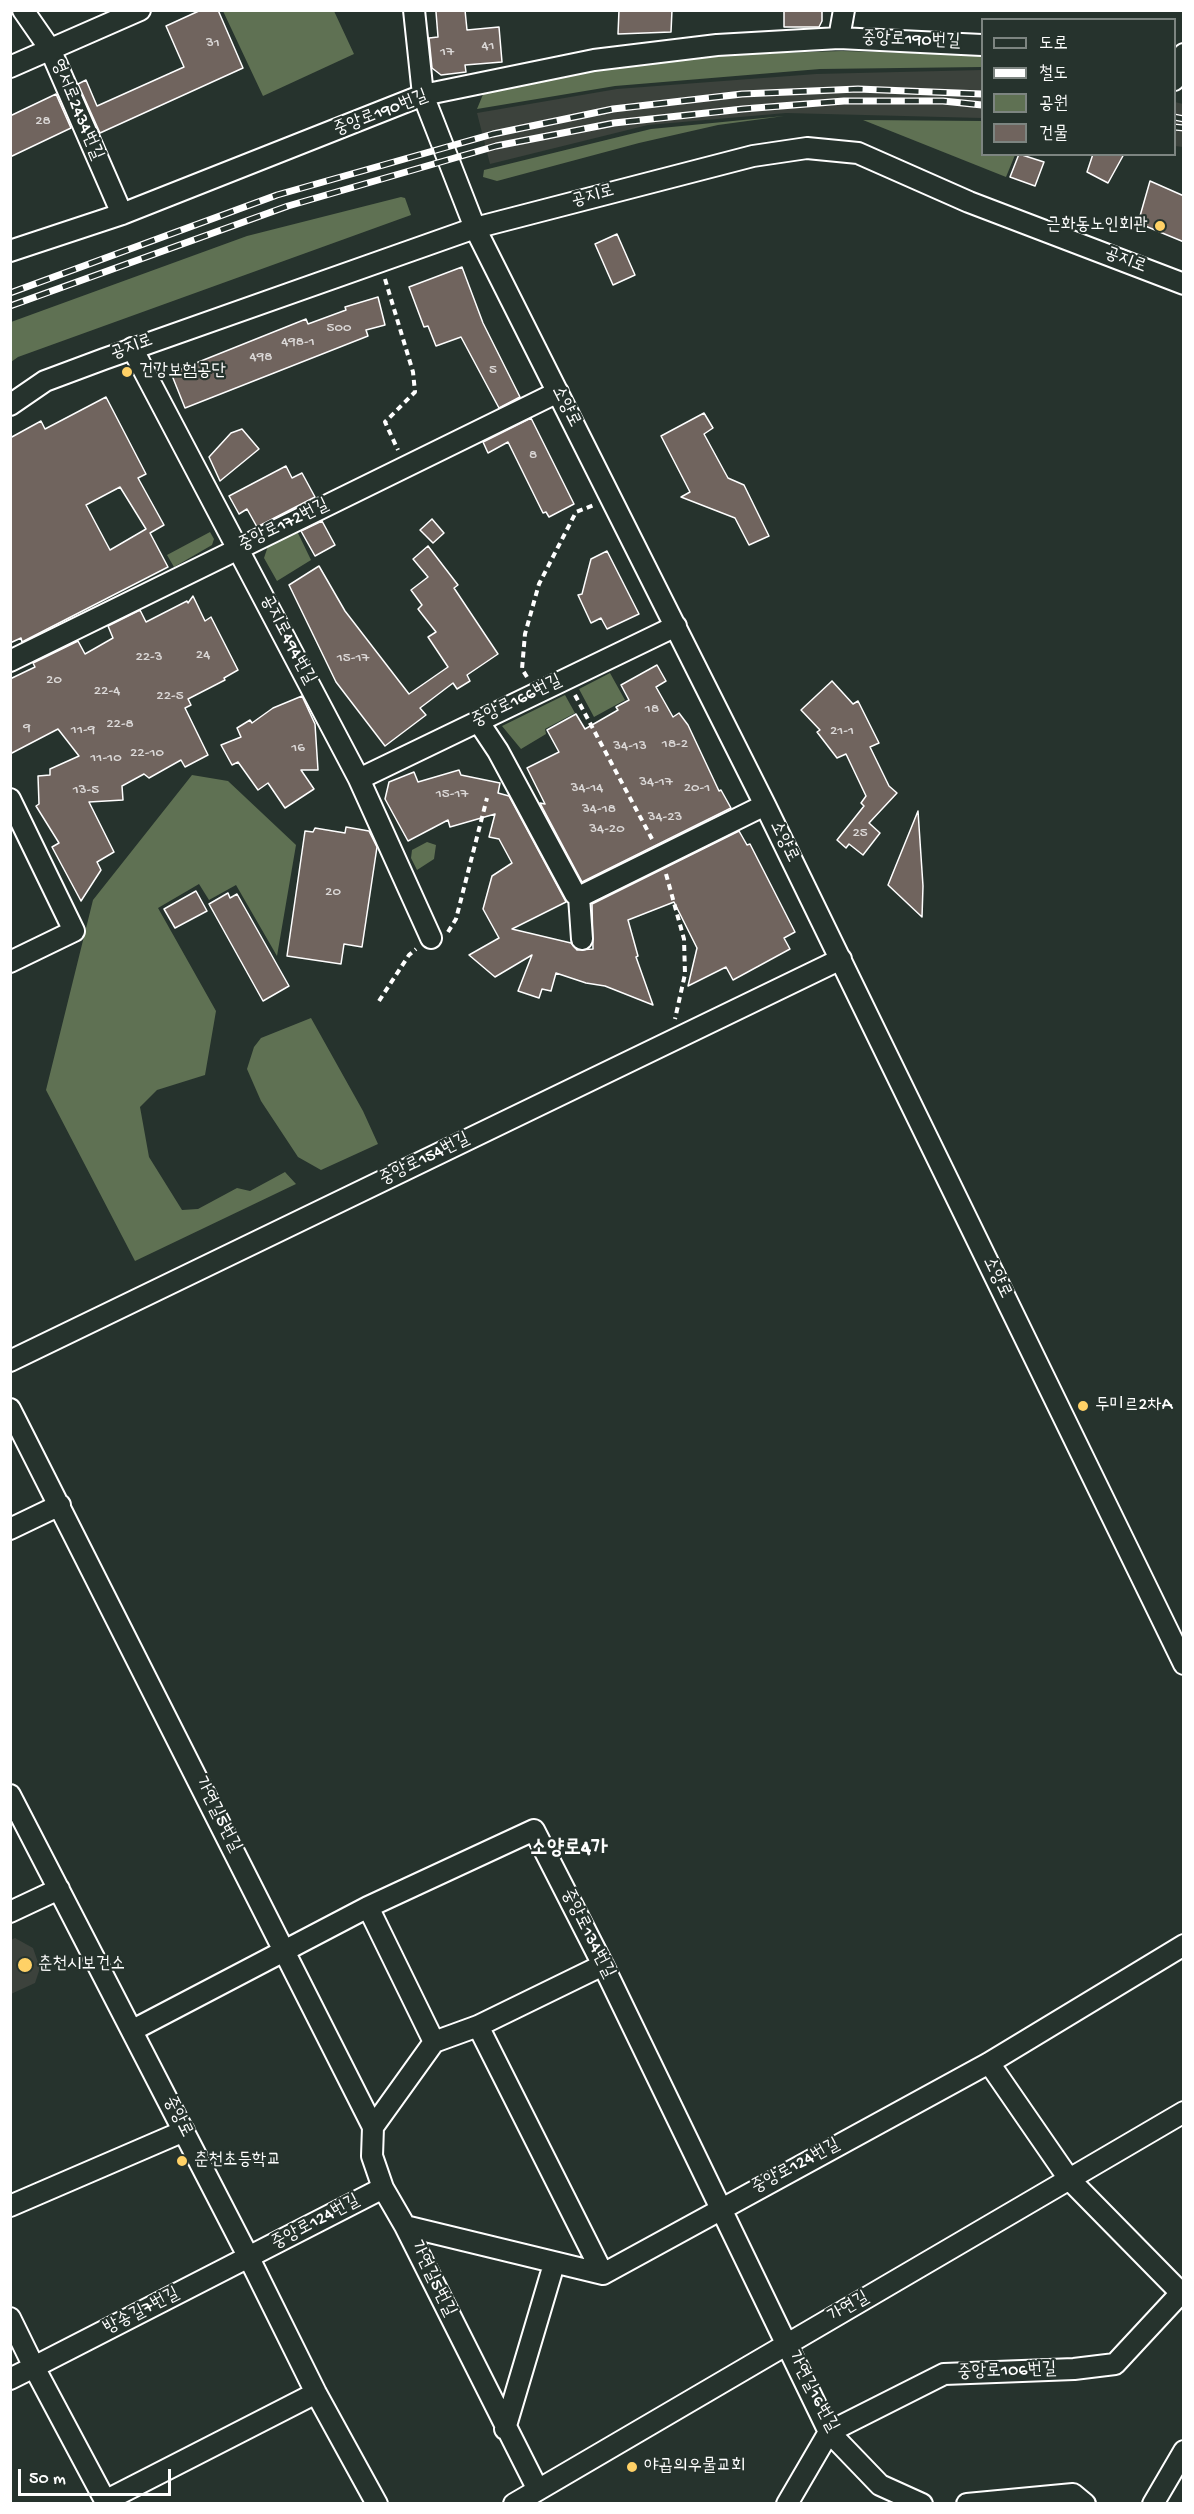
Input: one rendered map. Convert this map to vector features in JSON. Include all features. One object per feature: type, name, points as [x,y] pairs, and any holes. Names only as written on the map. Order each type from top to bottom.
[{"type":"street","name":"영서로2434번길","points":[[22,10],[50,49],[122,214]]},
{"type":"street","points":[[10,67],[140,10]]},
{"type":"street","name":"소양로","points":[[414,10],[423,95],[474,228],[765,805],[1184,1664]]},
{"type":"street","name":"중앙로190번길","points":[[839,38],[844,10]]},
{"type":"street","name":"중앙로190번길","points":[[10,251],[122,214],[376,116],[423,95],[594,60],[717,45],[839,38],[981,45]]},
{"type":"street","points":[[1176,75],[1184,54]]},
{"type":"street","name":"공지로","points":[[10,405],[45,381],[132,348],[474,228],[753,156],[807,148],[858,153],[969,202],[1184,284]]},
{"type":"street","name":"공지로494번길","points":[[132,348],[359,779],[431,938]]},
{"type":"street","name":"중앙로172번길","points":[[10,661],[558,392]]},
{"type":"street","name":"중앙로166번길","points":[[359,779],[676,626]]},
{"type":"street","points":[[478,721],[498,751],[575,894],[579,897],[582,939]]},
{"type":"street","points":[[10,799],[74,931],[10,962]]},
{"type":"street","points":[[579,897],[765,805]]},
{"type":"street","name":"중앙로154번길","points":[[10,1360],[841,959]]},
{"type":"street","name":"가연길5번길","points":[[10,1409],[373,2127],[372,2156],[383,2188],[405,2226],[538,2490]]},
{"type":"street","points":[[10,1529],[60,1505]]},
{"type":"street","name":"중앙로","points":[[10,1795],[133,2030],[316,2393],[377,2504]]},
{"type":"street","name":"중앙로134번길","points":[[133,2030],[368,1907],[534,1830],[603,1965],[787,2345]]},
{"type":"street","points":[[10,1912],[59,1889]]},
{"type":"street","points":[[368,1907],[434,2042]]},
{"type":"street","name":"중앙로124번길","points":[[603,2274],[989,2062],[1184,1945]]},
{"type":"street","points":[[373,2127],[434,2042],[478,2026],[603,1965]]},
{"type":"street","points":[[478,2026],[603,2274]]},
{"type":"street","points":[[989,2062],[1069,2179],[1182,2295]]},
{"type":"street","name":"가연길","points":[[514,2504],[1184,2112]]},
{"type":"street","points":[[10,2206],[184,2131]]},
{"type":"street","name":"중앙로124번길","points":[[249,2258],[383,2188]]},
{"type":"street","points":[[405,2226],[554,2264],[603,2274]]},
{"type":"street","name":"방송길7번길","points":[[10,2379],[249,2258]]},
{"type":"street","points":[[506,2429],[554,2264]]},
{"type":"street","name":"중앙로106번길","points":[[830,2432],[944,2374],[1074,2369],[1115,2364],[1182,2295]]},
{"type":"street","points":[[10,2318],[106,2502],[316,2393]]},
{"type":"street","name":"가연길16번길","points":[[787,2345],[830,2432],[880,2485],[922,2504]]},
{"type":"street","points":[[787,2504],[830,2432]]},
{"type":"street","points":[[1153,2504],[1184,2451]]},
{"type":"street","points":[[967,2504],[1073,2494],[1085,2504]]},
{"type":"path","points":[[380,261],[414,372],[415,392],[385,422],[405,466]]},
{"type":"path","points":[[537,693],[522,669],[525,634],[539,584],[576,512],[611,498]]},
{"type":"path","points":[[379,1001],[409,955],[431,938],[446,935],[456,919],[487,798]]},
{"type":"shaded area","points":[[981,70],[981,118],[786,113],[648,125],[490,164],[477,113],[617,89],[816,74]]},
{"type":"shaded area","points":[[1176,102],[1183,104],[1183,147],[1176,146]]},
{"type":"shaded area","name":"춘천시보건소","points":[[15,1938],[33,1948],[40,1968],[35,1983],[11,1994],[11,1940]]},
{"type":"green space","points":[[223,11],[334,11],[354,54],[263,96]]},
{"type":"green space","points":[[842,51],[981,55],[981,67],[820,69],[615,86],[477,109],[484,92],[599,67],[745,54]]},
{"type":"green space","points":[[784,116],[718,125],[639,143],[497,181],[483,177],[484,170],[651,129]]},
{"type":"green space","points":[[863,120],[981,121],[981,156],[1015,156],[1006,177]]},
{"type":"green space","points":[[401,197],[405,198],[411,215],[18,357],[11,362],[11,322],[247,236]]},
{"type":"green space","points":[[296,529],[311,560],[277,581],[264,558],[269,543]]},
{"type":"green space","points":[[210,532],[214,539],[212,545],[174,567],[167,555]]},
{"type":"green space","points":[[610,673],[625,700],[594,717],[579,689]]},
{"type":"green space","points":[[565,695],[575,713],[545,729],[546,734],[521,749],[502,726]]},
{"type":"green space","points":[[192,775],[228,781],[296,845],[277,956],[236,885],[209,900],[199,884],[158,908],[216,1011],[205,1075],[157,1090],[140,1107],[149,1157],[182,1210],[198,1209],[237,1188],[250,1191],[285,1172],[296,1184],[135,1261],[46,1090],[93,900]]},
{"type":"green space","points":[[427,842],[436,845],[434,859],[417,870],[411,858],[412,850]]},
{"type":"green space","points":[[311,1018],[363,1111],[378,1144],[321,1170],[298,1157],[261,1101],[247,1069],[254,1047],[261,1038]]},
{"type":"building","points":[[201,10],[218,10],[243,68],[100,133],[78,84],[86,80],[97,106],[184,67],[166,26]]},
{"type":"building","points":[[465,10],[467,30],[499,27],[502,62],[465,65],[466,72],[441,75],[432,68],[429,38],[438,37],[436,12]]},
{"type":"building","points":[[619,10],[672,10],[671,32],[618,34]]},
{"type":"building","points":[[784,10],[822,10],[822,21],[819,27],[784,27]]},
{"type":"building","points":[[56,94],[71,128],[10,157],[10,116]]},
{"type":"building","points":[[1018,156],[1044,162],[1035,186],[1010,177]]},
{"type":"building","points":[[1092,156],[1123,156],[1108,183],[1087,172]]},
{"type":"building","points":[[1150,181],[1184,196],[1184,242],[1138,223]]},
{"type":"building","points":[[617,234],[635,275],[613,285],[595,244]]},
{"type":"building","points":[[462,267],[483,323],[520,397],[499,408],[461,337],[436,346],[428,326],[424,327],[409,287]]},
{"type":"building","points":[[378,297],[385,325],[366,330],[368,336],[185,408],[171,373],[306,319],[308,324],[346,310],[345,307]]},
{"type":"building","points":[[106,397],[146,474],[138,478],[164,525],[150,533],[168,567],[22,642],[21,638],[10,643],[10,438],[41,421],[45,429]],"holes":[[[120,487],[146,529],[110,550],[86,505]]]},
{"type":"building","points":[[704,413],[713,428],[704,434],[728,478],[744,485],[769,536],[749,545],[735,518],[681,497],[690,492],[661,436]]},
{"type":"building","points":[[531,418],[574,504],[549,517],[546,512],[543,513],[508,442],[488,453],[483,442]]},
{"type":"building","points":[[242,429],[259,449],[220,481],[209,457],[231,433]]},
{"type":"building","points":[[286,466],[292,478],[302,473],[315,497],[257,527],[247,509],[239,514],[229,496]]},
{"type":"building","points":[[432,519],[444,533],[433,543],[420,530]]},
{"type":"building","points":[[322,521],[335,545],[315,556],[301,531]]},
{"type":"building","points":[[428,546],[458,585],[454,588],[498,654],[467,675],[470,681],[457,689],[453,683],[420,708],[426,715],[385,746],[336,682],[289,585],[319,566],[345,611],[409,694],[448,667],[428,637],[436,632],[418,609],[422,605],[411,590],[428,577],[413,559]]},
{"type":"building","points":[[607,551],[639,614],[607,629],[601,618],[591,623],[578,595],[582,594],[591,559]]},
{"type":"building","points":[[193,596],[205,621],[211,617],[238,670],[224,678],[225,680],[188,699],[191,705],[185,708],[208,755],[185,767],[181,760],[149,778],[144,774],[122,786],[123,800],[89,802],[114,852],[97,862],[101,870],[81,901],[52,847],[59,843],[36,806],[39,804],[38,776],[50,775],[50,769],[79,756],[58,729],[10,754],[10,679],[35,667],[33,663],[78,641],[85,654],[113,638],[108,626],[140,610],[146,622],[187,601],[188,603]]},
{"type":"building","points":[[657,665],[666,681],[656,687],[673,717],[679,713],[688,725],[719,791],[721,790],[731,808],[582,882],[540,803],[545,804],[527,768],[559,752],[547,730],[576,714],[585,729],[618,710],[616,707],[629,700],[621,685]]},
{"type":"building","points":[[832,681],[853,704],[858,701],[879,743],[870,747],[889,786],[897,793],[869,823],[880,833],[863,855],[849,844],[846,848],[837,840],[864,806],[861,803],[866,796],[846,754],[837,758],[817,732],[820,730],[801,710]]},
{"type":"building","points":[[302,696],[315,724],[318,770],[301,770],[314,789],[285,808],[268,783],[258,790],[238,762],[232,765],[221,745],[241,737],[237,728],[250,720],[252,723],[273,708]]},
{"type":"building","points":[[459,770],[461,775],[500,783],[498,793],[509,796],[566,902],[512,929],[571,943],[577,950],[593,949],[592,904],[739,831],[747,845],[750,844],[795,932],[784,938],[790,949],[733,980],[726,967],[688,986],[697,948],[674,902],[628,920],[638,956],[636,957],[653,1005],[605,986],[586,983],[556,973],[551,991],[542,989],[539,998],[518,991],[532,955],[495,977],[469,955],[499,938],[483,909],[492,876],[512,863],[499,839],[489,837],[495,814],[450,827],[448,820],[408,841],[385,799],[389,782],[414,772],[418,782]]},
{"type":"building","points":[[918,811],[923,886],[922,917],[888,885]]},
{"type":"building","points":[[346,827],[369,831],[377,847],[362,947],[344,944],[341,964],[287,956],[305,831],[313,832],[315,828],[345,833]]},
{"type":"building","points":[[196,891],[207,911],[175,928],[164,909]]},
{"type":"building","points":[[228,893],[230,898],[237,894],[289,986],[263,1001],[209,904]]},
{"type":"railway","points":[[10,293],[277,195],[493,134],[613,109],[742,94],[858,89],[981,94]]},
{"type":"railway","points":[[10,306],[288,206],[496,146],[614,123],[743,109],[844,101],[943,101],[981,105]]},
{"type":"railway","points":[[1176,117],[1184,119]]},
{"type":"railway","points":[[1176,127],[1184,128]]},
{"type":"place","name":"근화동노인회관","points":[[1160,226]]},
{"type":"place","name":"건강보험공단","points":[[127,372]]},
{"type":"place","name":"두미르2차A","points":[[1083,1406]]},
{"type":"place","name":"춘천시보건소","points":[[25,1965]]},
{"type":"place","name":"춘천초등학교","points":[[182,2161]]},
{"type":"place","name":"야곱의우물교회","points":[[632,2467]]},
{"type":"district","name":"소양로4가","points":[[569,1850]]}]
